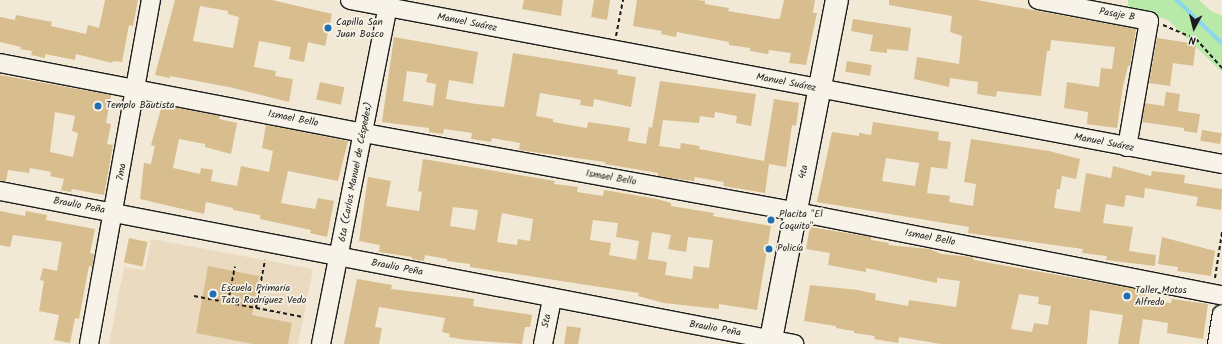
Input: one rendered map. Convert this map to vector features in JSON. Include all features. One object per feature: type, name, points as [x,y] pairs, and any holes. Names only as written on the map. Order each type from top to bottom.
[{"type":"main road","name":"4ta","points":[[771,342],[837,0]]},
{"type":"street","name":"7ma","points":[[89,344],[115,212],[151,0]]},
{"type":"street","name":"Manuel Suárez","points":[[350,0],[388,4],[614,51],[1222,164]]},
{"type":"street","name":"Pasaje B","points":[[1038,0],[1071,3],[1149,21]]},
{"type":"street","name":"6ta (Carlos Manuel de Céspedes)","points":[[321,344],[364,133],[388,4]]},
{"type":"street","points":[[1127,147],[1149,21]]},
{"type":"street","name":"Ismael Bello","points":[[0,63],[364,133],[797,212],[1222,295]]},
{"type":"street","name":"Braulio Peña","points":[[0,191],[115,212],[771,342],[794,344]]},
{"type":"street","name":"5ta","points":[[543,344],[552,299]]},
{"type":"street","points":[[1216,344],[1222,314]]},
{"type":"path","points":[[614,51],[623,0]]},
{"type":"path","points":[[1149,21],[1180,31],[1196,39],[1222,68]]},
{"type":"path","points":[[256,308],[265,260]]},
{"type":"path","points":[[228,302],[235,267]]},
{"type":"path","points":[[194,296],[304,317]]},
{"type":"shaded area","name":"Escuela Primaria Tato Rodríguez Vedo","points":[[151,239],[313,269],[298,344],[109,344],[124,267],[145,270]]},
{"type":"green space","points":[[1128,0],[1199,0],[1211,11],[1222,16],[1222,72],[1168,20],[1128,6]]},
{"type":"building","points":[[105,0],[138,0],[133,26],[129,25],[122,62],[113,61],[112,63],[76,54],[75,60],[45,54],[45,58],[31,55],[32,51],[20,49],[21,47],[0,42],[0,17],[15,20],[16,15],[52,22],[51,26],[86,34],[88,25],[99,28]]},
{"type":"building","points":[[175,0],[272,0],[332,14],[325,46],[308,42],[304,62],[289,59],[291,47],[259,41],[254,67],[276,71],[275,76],[293,79],[289,102],[229,87],[170,76],[170,78],[155,75]],"holes":[[[200,6],[228,11],[228,14],[239,17],[233,48],[193,41]]]},
{"type":"building","points":[[524,0],[563,0],[561,16],[522,9]]},
{"type":"building","points":[[594,0],[610,0],[607,20],[591,17]]},
{"type":"building","points":[[637,0],[705,1],[705,4],[729,8],[728,11],[776,19],[780,18],[784,0],[815,0],[813,13],[817,13],[806,65],[789,63],[791,53],[769,50],[768,54],[750,51],[750,48],[729,45],[729,42],[677,32],[676,37],[661,34],[662,31],[633,26]]},
{"type":"building","points":[[889,0],[977,0],[1136,29],[1130,66],[1128,66],[1123,86],[1117,128],[1087,124],[1088,112],[1064,108],[1067,82],[1099,87],[1101,68],[1112,69],[1115,47],[1051,40],[1050,51],[1047,51],[1041,96],[997,91],[996,97],[977,94],[978,82],[950,78],[949,87],[914,79],[917,57],[959,64],[962,36],[950,32],[952,16],[889,5]]},
{"type":"building","points":[[853,19],[911,28],[908,51],[887,49],[887,53],[870,51],[873,35],[851,31]]},
{"type":"building","points":[[394,37],[478,52],[473,84],[449,80],[446,99],[476,104],[504,107],[513,53],[618,70],[617,74],[636,77],[631,107],[594,99],[593,107],[580,105],[581,100],[540,93],[536,116],[553,119],[553,122],[587,128],[588,122],[630,128],[628,141],[646,144],[649,127],[652,128],[660,81],[756,94],[751,126],[736,123],[737,116],[715,112],[714,118],[700,116],[699,123],[663,120],[659,146],[680,149],[681,143],[700,146],[699,149],[764,161],[774,99],[799,103],[796,126],[792,125],[786,167],[769,164],[765,193],[723,186],[724,182],[695,177],[694,181],[670,178],[658,176],[658,173],[605,164],[605,162],[519,150],[520,143],[492,138],[491,142],[471,139],[472,133],[444,129],[443,134],[429,132],[429,128],[382,122]],"holes":[[[407,71],[428,74],[426,82],[436,84],[433,106],[403,101]]]},
{"type":"building","points":[[1157,38],[1196,44],[1193,66],[1173,63],[1170,86],[1149,83]]},
{"type":"building","points":[[847,61],[872,65],[870,76],[845,72]]},
{"type":"building","points":[[0,75],[111,95],[106,123],[111,124],[107,144],[113,145],[104,195],[72,189],[71,192],[61,190],[64,179],[50,176],[51,172],[30,168],[29,173],[8,170],[6,181],[0,181]],"holes":[[[55,112],[75,116],[72,131],[78,133],[73,157],[50,152]]]},
{"type":"building","points":[[320,82],[344,87],[341,105],[316,100]]},
{"type":"building","points":[[1166,92],[1180,94],[1178,111],[1200,114],[1197,133],[1184,131],[1184,128],[1142,122],[1145,103],[1164,106]]},
{"type":"building","points":[[162,105],[220,116],[219,119],[237,123],[231,154],[205,147],[205,144],[179,139],[173,168],[200,174],[201,168],[213,170],[211,181],[237,186],[241,166],[269,172],[273,151],[262,148],[266,125],[348,141],[338,181],[288,171],[281,203],[315,209],[318,198],[334,201],[327,237],[310,233],[311,230],[260,219],[260,215],[233,210],[233,208],[206,202],[204,214],[140,199],[144,163],[151,164],[155,146],[151,145]]},
{"type":"building","points":[[873,122],[939,132],[938,140],[951,142],[947,169],[931,167],[927,193],[950,196],[949,202],[973,206],[976,184],[964,182],[971,139],[1049,151],[1080,159],[1076,179],[1062,176],[1060,189],[1057,189],[1054,208],[1080,212],[1086,173],[1111,178],[1113,166],[1151,176],[1152,171],[1185,175],[1184,183],[1222,189],[1221,210],[1196,206],[1198,197],[1145,188],[1144,198],[1126,195],[1124,207],[1106,204],[1103,223],[1133,227],[1129,251],[1156,255],[1155,266],[1106,260],[1107,256],[1082,253],[1083,249],[968,233],[969,227],[817,202],[832,132],[859,136],[859,133],[871,135]],"holes":[[[886,158],[919,163],[915,186],[882,181]]]},
{"type":"building","points":[[1202,130],[1222,133],[1220,144],[1200,141]]},
{"type":"building","points":[[423,159],[555,181],[554,184],[578,187],[577,192],[603,196],[604,190],[657,199],[671,203],[671,206],[714,213],[713,216],[771,226],[757,310],[719,304],[719,309],[664,303],[638,296],[639,293],[470,267],[470,264],[447,261],[447,259],[425,255],[424,261],[412,259],[412,257],[379,252],[380,245],[359,241],[368,177],[391,181],[386,206],[419,211],[422,192],[418,191]],"holes":[[[453,207],[478,210],[475,230],[450,226]],[[502,213],[533,219],[530,241],[518,239],[517,245],[497,242]],[[593,220],[618,223],[616,237],[639,241],[636,260],[609,255],[611,243],[590,240]],[[652,232],[671,235],[668,249],[686,252],[688,237],[713,240],[709,268],[694,266],[692,279],[665,275],[667,262],[648,259]]]},
{"type":"building","points":[[0,211],[25,216],[26,211],[47,215],[46,220],[95,229],[90,253],[94,254],[92,267],[89,266],[79,319],[75,318],[70,343],[54,340],[59,315],[39,311],[44,281],[40,280],[43,268],[57,271],[62,242],[13,235],[10,247],[0,245]]},
{"type":"building","points":[[810,227],[871,237],[871,240],[889,243],[888,245],[930,249],[941,254],[972,257],[974,260],[1147,291],[1146,299],[1171,303],[1172,299],[1208,304],[1203,339],[1167,333],[1168,323],[1143,319],[1139,344],[1118,344],[1123,315],[1090,310],[1087,344],[941,344],[899,337],[898,343],[874,339],[875,336],[854,333],[854,331],[836,328],[836,326],[804,321],[810,285],[858,290],[876,294],[875,300],[908,306],[909,300],[956,307],[960,281],[937,278],[937,283],[866,268],[866,272],[828,265],[830,253],[806,249]],"holes":[[[1019,294],[1039,297],[1038,304],[1051,306],[1048,325],[1034,323],[1032,332],[1011,329]]]},
{"type":"building","points":[[1162,237],[1215,251],[1211,276],[1177,271],[1178,267],[1158,264]]},
{"type":"building","points":[[129,238],[148,242],[142,266],[124,262]]},
{"type":"building","points":[[208,266],[259,276],[252,315],[292,323],[288,344],[253,344],[196,333]]},
{"type":"building","points":[[357,279],[392,285],[391,289],[474,299],[473,306],[532,315],[530,327],[525,327],[522,344],[467,340],[449,337],[450,334],[442,332],[445,318],[379,307],[375,327],[382,328],[379,344],[344,344]]},
{"type":"building","points":[[567,326],[581,328],[578,344],[564,344]]},
{"type":"waterway","points":[[1177,0],[1222,43]]},
{"type":"place","name":"Capilla San Juan Bosco","points":[[328,28]]},
{"type":"place","name":"Templo Bautista","points":[[98,106]]},
{"type":"place","name":"Placita \"El Coquito\"","points":[[771,220]]},
{"type":"place","name":"Policía","points":[[769,249]]},
{"type":"place","name":"Escuela Primaria Tato Rodríguez Vedo","points":[[213,294]]},
{"type":"place","name":"Taller Motos Alfredo","points":[[1127,296]]}]
